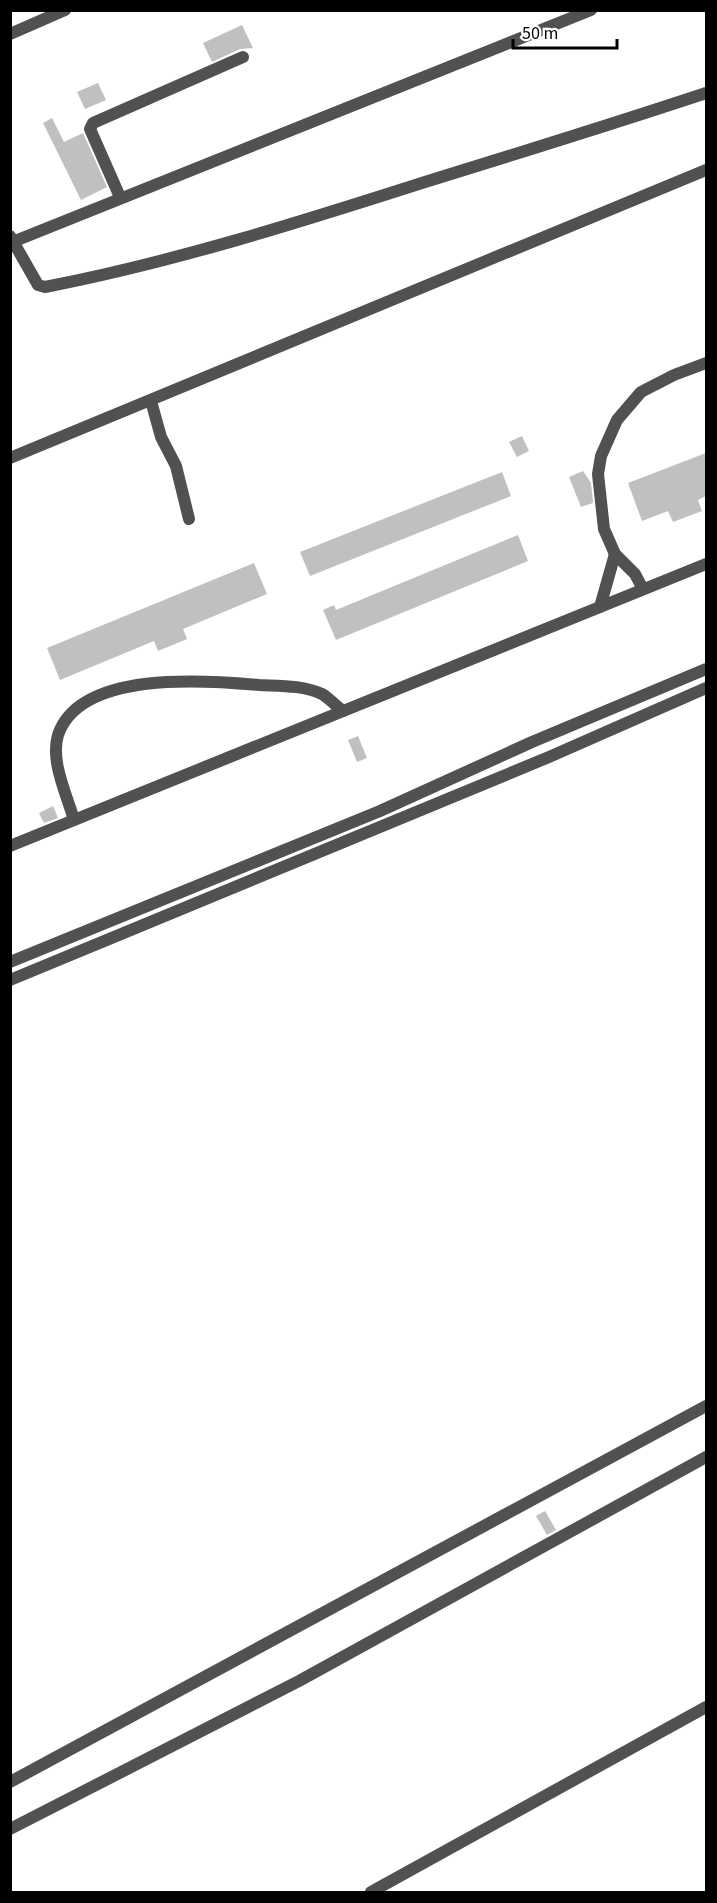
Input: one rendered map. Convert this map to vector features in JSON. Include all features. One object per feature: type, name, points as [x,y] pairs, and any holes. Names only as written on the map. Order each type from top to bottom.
[{"type":"street","points":[[10,34],[65,10]]},
{"type":"street","points":[[591,10],[12,240],[38,285],[45,288],[90,279],[310,219],[706,93]]},
{"type":"street","points":[[120,198],[90,129],[93,123],[243,57]]},
{"type":"street","points":[[10,458],[706,170]]},
{"type":"street","points":[[643,589],[635,574],[615,554],[604,529],[598,474],[607,440],[617,420],[641,392],[674,375],[706,363]]},
{"type":"street","points":[[152,401],[161,437],[176,466],[189,519]]},
{"type":"street","points":[[600,607],[615,554]]},
{"type":"street","points":[[10,846],[706,564]]},
{"type":"street","points":[[10,962],[380,811],[532,742],[706,669]]},
{"type":"street","points":[[74,820],[56,755],[58,737],[64,723],[79,709],[103,694],[162,681],[237,683],[305,689],[323,694],[343,711]]},
{"type":"street","points":[[10,980],[549,757],[706,688]]},
{"type":"street","points":[[10,1782],[706,1406]]},
{"type":"street","points":[[10,1829],[299,1681],[706,1457]]},
{"type":"street","points":[[372,1893],[706,1707]]},
{"type":"building","points":[[242,25],[253,48],[240,49],[212,62],[203,43]]},
{"type":"building","points":[[98,83],[106,100],[85,109],[77,92]]},
{"type":"building","points":[[52,118],[64,142],[83,133],[107,187],[81,200],[43,123]]},
{"type":"building","points":[[522,436],[529,451],[517,457],[509,442]]},
{"type":"building","points":[[706,453],[706,496],[698,500],[702,511],[673,522],[668,511],[642,521],[628,483]]},
{"type":"building","points":[[583,471],[591,483],[593,503],[581,507],[569,477]]},
{"type":"building","points":[[502,472],[511,496],[310,576],[300,552]]},
{"type":"building","points":[[518,535],[528,561],[336,640],[323,610],[334,605],[336,610]]},
{"type":"building","points":[[254,563],[267,594],[183,629],[187,639],[158,651],[154,641],[60,680],[47,648]]},
{"type":"building","points":[[358,736],[367,758],[357,762],[348,740]]},
{"type":"building","points":[[53,806],[58,818],[44,823],[39,813]]},
{"type":"building","points":[[545,1511],[556,1530],[547,1535],[536,1516]]}]
